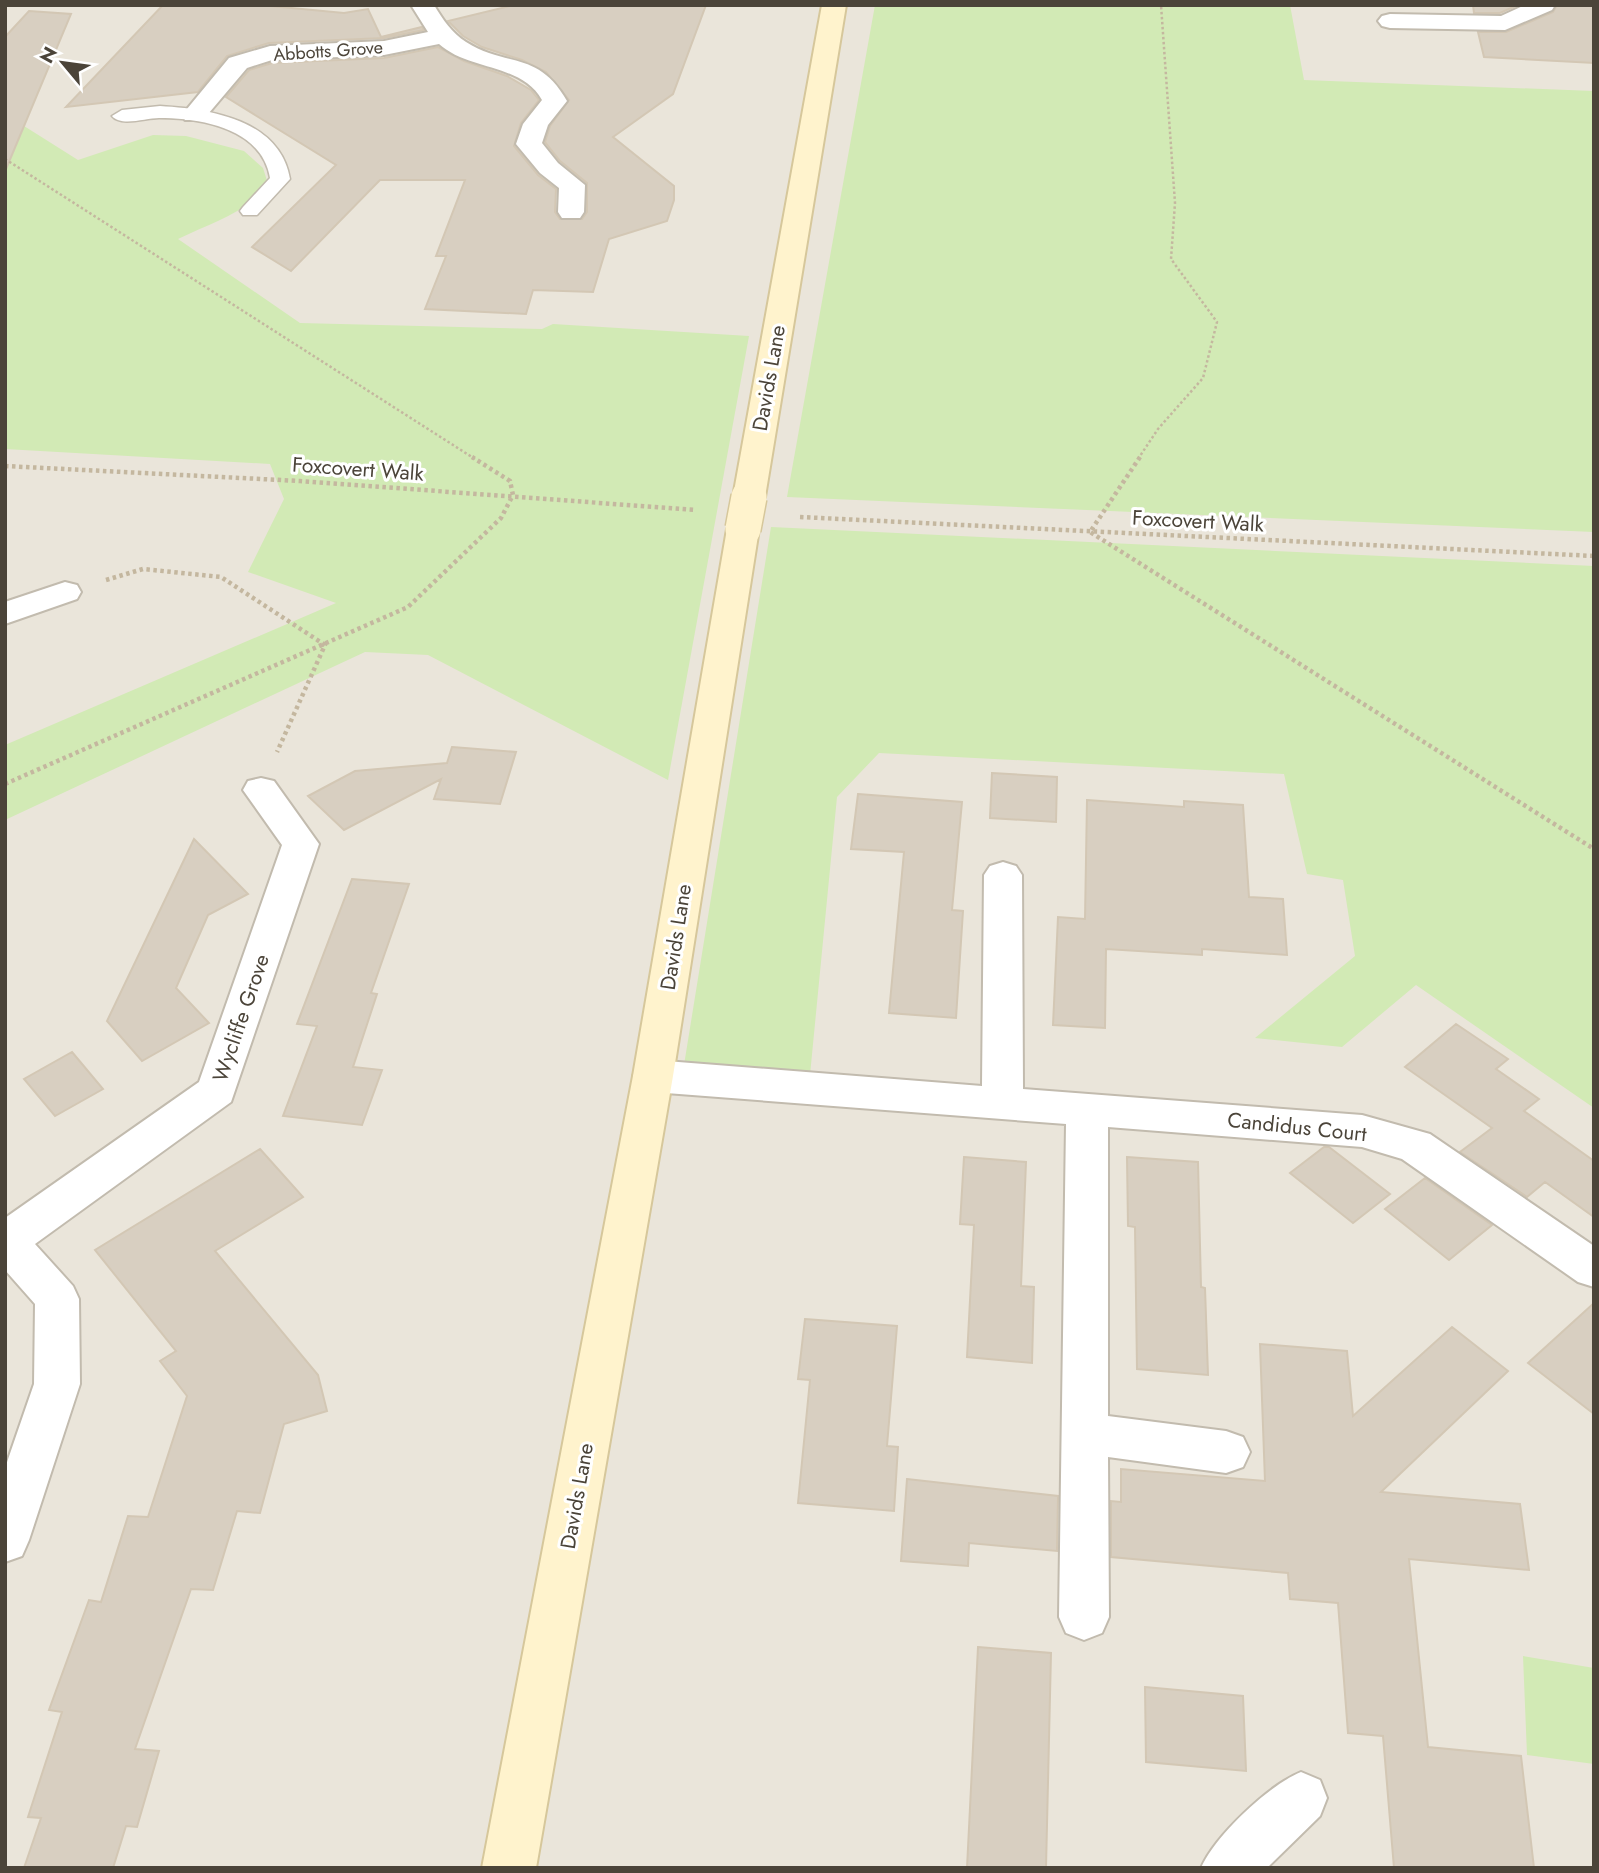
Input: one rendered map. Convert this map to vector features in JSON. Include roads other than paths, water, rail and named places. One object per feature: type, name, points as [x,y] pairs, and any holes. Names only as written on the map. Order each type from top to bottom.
[{"type":"street","points":[[422,5],[444,36],[463,50],[525,71],[547,82],[555,101],[536,124],[529,144],[549,168],[572,185],[571,212]]},
{"type":"street","name":"Davids Lane","points":[[509,1868],[653,1076],[733,512],[834,5]]},
{"type":"street","points":[[1390,21],[1505,23],[1544,5]]},
{"type":"street","name":"Abbotts Grove","points":[[194,115],[238,63],[270,53],[384,48],[444,36]]},
{"type":"street","points":[[5,614],[65,592]]},
{"type":"street","name":"Wycliffe Grove","points":[[5,1540],[57,1384],[57,1299],[6,1242],[216,1091],[301,844],[261,790]]},
{"type":"street","points":[[1002,1103],[1003,875]]},
{"type":"street","name":"Candidus Court","points":[[653,1076],[1362,1131],[1415,1146],[1594,1269]]},
{"type":"street","points":[[1084,1617],[1087,1110]]},
{"type":"street","points":[[1085,1433],[1226,1452]]},
{"type":"street","points":[[1228,1868],[1301,1798]]},
{"type":"lane","points":[[122,116],[160,112],[194,115],[253,135],[273,150],[281,164],[280,179],[250,211]]}]
